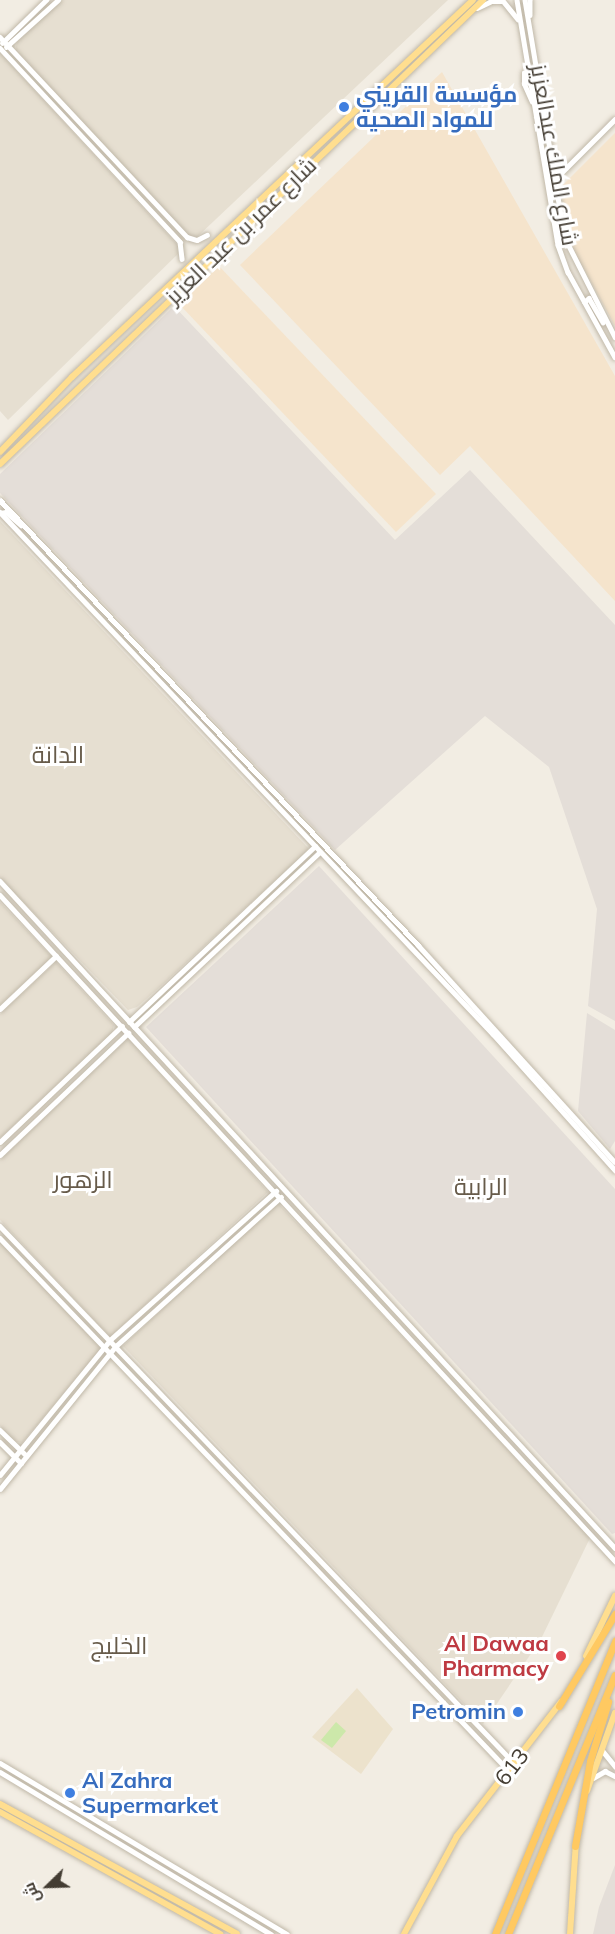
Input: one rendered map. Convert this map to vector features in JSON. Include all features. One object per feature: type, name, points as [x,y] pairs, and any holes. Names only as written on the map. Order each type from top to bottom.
[{"type":"highway","points":[[559,1706],[615,1614]]},
{"type":"highway","name":"613","points":[[495,1934],[615,1641]]},
{"type":"highway","points":[[508,1934],[615,1676]]},
{"type":"highway","points":[[575,1846],[590,1761],[615,1680]]},
{"type":"main road","name":"شارع عمر بن عبد العزيز","points":[[0,464],[483,0]]},
{"type":"main road","name":"شارع عمر بن عبد العزيز","points":[[0,452],[72,376],[471,2]]},
{"type":"main road","name":"613","points":[[404,1934],[439,1864],[559,1706],[615,1596]]},
{"type":"main road","points":[[570,1934],[575,1846],[589,1786],[615,1713]]},
{"type":"main road","points":[[0,1804],[237,1934]]},
{"type":"main road","points":[[0,1812],[220,1934]]},
{"type":"street","points":[[46,0],[1,38],[0,48],[180,242],[182,259]]},
{"type":"street","points":[[0,48],[9,46],[58,0]]},
{"type":"street","name":"شارع الملك عبدالعزيز","points":[[517,0],[555,236],[568,272],[615,357]]},
{"type":"street","name":"شارع الملك عبدالعزيز","points":[[525,0],[571,254],[615,338]]},
{"type":"street","points":[[530,0],[531,30]]},
{"type":"street","points":[[475,10],[490,2],[504,2],[514,11],[521,28]]},
{"type":"street","points":[[1,38],[187,237],[197,240],[207,235]]},
{"type":"street","points":[[528,71],[536,76],[548,133]]},
{"type":"street","points":[[556,180],[566,167],[615,119]]},
{"type":"street","points":[[553,161],[558,168],[566,167]]},
{"type":"street","points":[[584,302],[586,298],[591,300],[615,338]]},
{"type":"street","points":[[0,500],[418,945],[615,1161]]},
{"type":"street","points":[[0,513],[6,512],[28,530]]},
{"type":"street","points":[[0,513],[315,846],[615,1170]]},
{"type":"street","points":[[129,1022],[315,846]]},
{"type":"street","points":[[134,1027],[320,852]]},
{"type":"street","points":[[0,880],[615,1548]]},
{"type":"street","points":[[0,895],[276,1191],[615,1561]]},
{"type":"street","points":[[25,922],[32,922],[35,918]]},
{"type":"street","points":[[39,937],[39,932],[47,931]]},
{"type":"street","points":[[0,1009],[56,956]]},
{"type":"street","points":[[0,1142],[122,1026]]},
{"type":"street","points":[[0,1155],[128,1032]]},
{"type":"street","points":[[0,1475],[104,1346],[276,1191]]},
{"type":"street","points":[[0,1489],[116,1346],[281,1197]]},
{"type":"street","points":[[0,1226],[515,1764]]},
{"type":"street","points":[[0,1238],[509,1771]]},
{"type":"street","points":[[0,1430],[27,1456]]},
{"type":"street","points":[[0,1442],[21,1463]]},
{"type":"street","points":[[603,1742],[603,1754],[615,1766]]},
{"type":"street","points":[[0,1763],[284,1934]]},
{"type":"street","points":[[0,1772],[271,1934]]},
{"type":"street","points":[[589,1786],[594,1776],[602,1772],[615,1776]]},
{"type":"shaded area","points":[[62,0],[448,0],[197,237],[188,236],[15,52],[17,42]]},
{"type":"shaded area","points":[[0,53],[182,250],[8,420],[0,411]]},
{"type":"shaded area","points":[[442,72],[615,376],[615,601],[470,446],[440,475],[240,265]]},
{"type":"shaded area","points":[[615,133],[615,326],[572,247],[560,188]]},
{"type":"shaded area","points":[[219,266],[436,494],[396,532],[179,304]]},
{"type":"shaded area","points":[[174,306],[395,540],[470,470],[615,625],[615,1021],[588,1006],[597,909],[549,767],[485,716],[335,850],[0,493],[0,474]]},
{"type":"shaded area","points":[[0,521],[309,849],[161,986],[137,1007],[128,1010],[0,878]]},
{"type":"shaded area","points":[[319,866],[615,1189],[615,1533],[612,1534],[146,1027]]},
{"type":"shaded area","points":[[0,902],[52,957],[0,1005]]},
{"type":"shaded area","points":[[56,962],[114,1025],[112,1033],[0,1138],[0,1014]]},
{"type":"shaded area","points":[[587,1013],[615,1030],[615,1141],[610,1149],[578,1111]]},
{"type":"shaded area","points":[[128,1038],[268,1192],[110,1337],[0,1220],[0,1160]]},
{"type":"shaded area","points":[[277,1202],[590,1538],[541,1639],[483,1724],[123,1346]]},
{"type":"shaded area","points":[[0,1242],[102,1347],[22,1443],[14,1441],[0,1426]]},
{"type":"shaded area","points":[[357,1688],[393,1729],[361,1774],[312,1737]]},
{"type":"shaded area","points":[[615,1865],[615,1934],[593,1934],[599,1907]]},
{"type":"green space","points":[[336,1722],[346,1731],[332,1748],[321,1740]]},
{"type":"place","name":"مؤسسة القريني للمواد الصحيه","points":[[344,107]]},
{"type":"place","name":"Al Dawaa Pharmacy","points":[[561,1656]]},
{"type":"place","name":"Petromin","points":[[518,1712]]},
{"type":"place","name":"Al Zahra Supermarket","points":[[70,1793]]},
{"type":"district","name":"الدانة","points":[[58,755]]},
{"type":"district","name":"الزهور","points":[[83,1180]]},
{"type":"district","name":"الرابية","points":[[481,1187]]},
{"type":"district","name":"الخليج","points":[[119,1646]]}]
